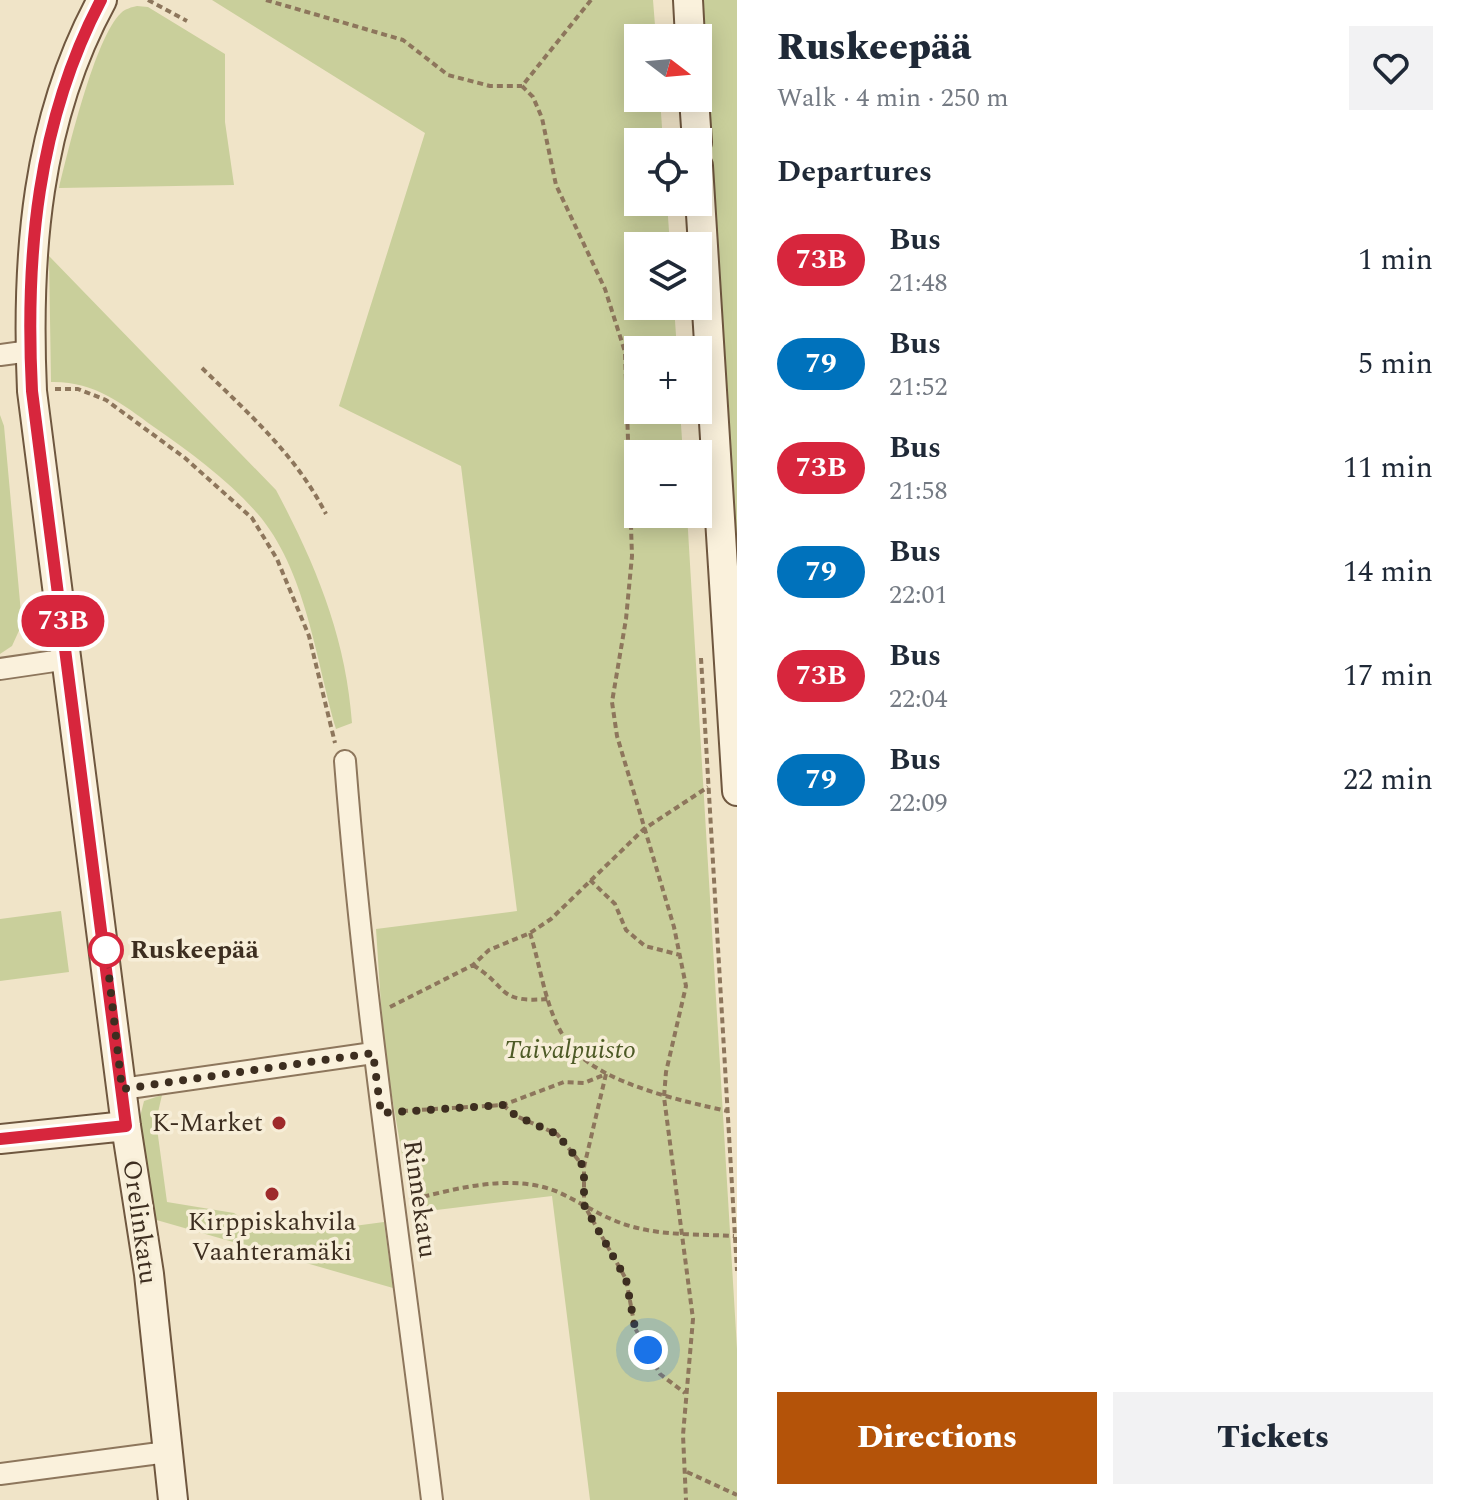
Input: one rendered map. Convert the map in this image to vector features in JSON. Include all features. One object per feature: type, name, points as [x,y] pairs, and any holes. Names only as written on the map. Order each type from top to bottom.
[{"type":"street","name":"Orelinkatu","points":[[102,0],[85,29],[46,154],[32,238],[30,351],[32,391],[126,1126],[149,1274],[173,1500]]},
{"type":"street","points":[[688,0],[689,24]]},
{"type":"street","points":[[701,216],[737,791]]},
{"type":"street","points":[[0,355],[30,351]]},
{"type":"street","points":[[0,669],[68,659]]},
{"type":"street","name":"Rinnekatu","points":[[345,761],[354,889],[373,1053],[396,1204],[432,1500]]},
{"type":"street","points":[[122,1089],[373,1053]]},
{"type":"street","points":[[0,1139],[126,1126]]},
{"type":"street","points":[[0,1474],[167,1452]]},
{"type":"path","points":[[148,0],[187,21]]},
{"type":"path","points":[[266,0],[403,40],[448,75],[490,86],[522,86],[533,97],[542,118],[556,185],[605,289],[625,352],[632,556],[626,619],[612,702],[617,736],[680,955],[686,986],[669,1056],[664,1097],[693,1319],[683,1435],[686,1500]]},
{"type":"path","points":[[522,86],[591,0]]},
{"type":"path","points":[[202,368],[272,437],[310,483],[326,514]]},
{"type":"path","points":[[32,391],[78,389],[106,400],[185,458],[252,518],[277,559],[309,636],[325,711],[345,761]]},
{"type":"path","points":[[700,650],[737,1271]]},
{"type":"path","points":[[370,1016],[473,965],[489,950],[530,933],[551,919],[644,829],[708,787]]},
{"type":"path","points":[[590,880],[615,904],[626,930],[645,946],[680,955]]},
{"type":"path","points":[[530,933],[548,999],[573,1049],[606,1074],[664,1097],[727,1111]]},
{"type":"path","points":[[473,965],[487,973],[505,995],[518,1001],[548,999]]},
{"type":"path","points":[[381,1113],[503,1105],[564,1082],[584,1083],[606,1074]]},
{"type":"path","points":[[606,1074],[584,1167],[584,1205],[626,1279],[635,1328],[660,1374],[685,1393]]},
{"type":"path","points":[[503,1105],[516,1116],[557,1134],[584,1167]]},
{"type":"path","points":[[396,1204],[453,1189],[511,1183],[556,1191],[627,1225],[681,1233],[735,1236]]},
{"type":"path","points":[[687,1472],[737,1495]]},
{"type":"green space","name":"Taivalpuisto","points":[[212,0],[653,0],[655,24],[624,24],[624,112],[661,112],[662,128],[624,128],[624,216],[668,216],[669,232],[624,232],[624,320],[675,320],[676,336],[624,336],[624,424],[681,424],[682,440],[624,440],[624,528],[688,528],[737,1349],[737,1500],[590,1500],[552,1196],[412,1213],[384,1050],[376,929],[517,911],[461,466],[339,406],[425,133]]},
{"type":"green space","points":[[703,0],[737,0],[737,552],[710,112],[712,24],[704,24]]},
{"type":"green space","points":[[137,6],[148,7],[225,54],[225,122],[234,185],[59,188],[92,69],[102,45],[121,13]]},
{"type":"green space","points":[[49,256],[276,490],[304,546],[327,603],[343,661],[352,723],[336,729],[298,588],[274,536],[257,513],[208,467],[118,402],[81,385],[51,382]]},
{"type":"green space","points":[[0,415],[4,426],[22,624],[12,646],[0,654]]},
{"type":"green space","points":[[61,911],[69,972],[0,981],[0,919]]},
{"type":"green space","points":[[162,1095],[156,1121],[167,1202],[234,1213],[244,1220],[301,1233],[384,1222],[393,1288],[153,1219],[140,1117],[144,1101]]},
{"type":"bus line","name":"73B","points":[[0,1139],[126,1126],[32,391],[30,351],[32,238],[46,154],[85,29],[101,0]]},
{"type":"place","name":"Ruskeepää","points":[[106,950]]},
{"type":"place","name":"K-Market","points":[[279,1123]]},
{"type":"place","name":"Kirppiskahvila Vaahteramäki","points":[[272,1194]]},
{"type":"route","points":[[106,950],[122,1089],[373,1053],[381,1113],[503,1105],[516,1116],[557,1134],[584,1167],[584,1205],[602,1243],[617,1261],[626,1279],[635,1328],[648,1350]]}]
